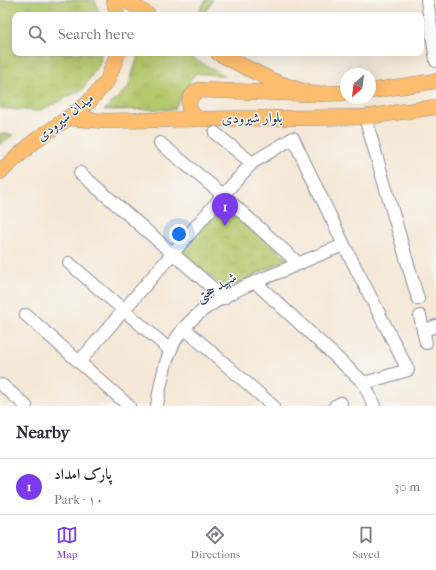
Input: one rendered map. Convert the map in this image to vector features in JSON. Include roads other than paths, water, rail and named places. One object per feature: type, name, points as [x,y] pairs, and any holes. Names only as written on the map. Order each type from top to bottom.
[{"type":"main road","points":[[114,0],[116,12]]},
{"type":"main road","points":[[126,0],[144,12]]},
{"type":"main road","name":"میدان شیرودی","points":[[0,172],[36,140],[87,104],[107,81],[117,56]]},
{"type":"main road","points":[[224,56],[271,80],[311,94]]},
{"type":"main road","points":[[376,90],[436,81]]},
{"type":"main road","points":[[199,119],[191,113],[189,104],[192,96],[199,90],[311,94],[340,93]]},
{"type":"main road","name":"بلوار شیرودی","points":[[68,118],[105,121],[366,117],[436,107]]},
{"type":"street","points":[[428,0],[433,20],[436,61]]},
{"type":"street","points":[[366,117],[418,299]]},
{"type":"street","points":[[215,133],[252,163]]},
{"type":"street","points":[[79,362],[252,163],[293,138],[344,245],[408,370],[364,383]]},
{"type":"street","points":[[160,143],[223,195],[299,264]]},
{"type":"street","points":[[80,173],[224,298]]},
{"type":"street","name":"شهید حجتی","points":[[158,402],[170,350],[184,328],[194,318],[212,305],[255,282],[344,245]]},
{"type":"street","points":[[69,263],[170,350]]},
{"type":"street","points":[[255,282],[364,383],[374,406]]},
{"type":"street","points":[[26,315],[129,406]]},
{"type":"street","points":[[420,316],[426,343]]},
{"type":"street","points":[[423,331],[436,326]]},
{"type":"street","points":[[184,328],[273,406]]},
{"type":"street","points":[[2,385],[26,406]]},
{"type":"street","points":[[158,402],[168,406]]},
{"type":"place","name":"پارک امداد","points":[[225,226]]}]
